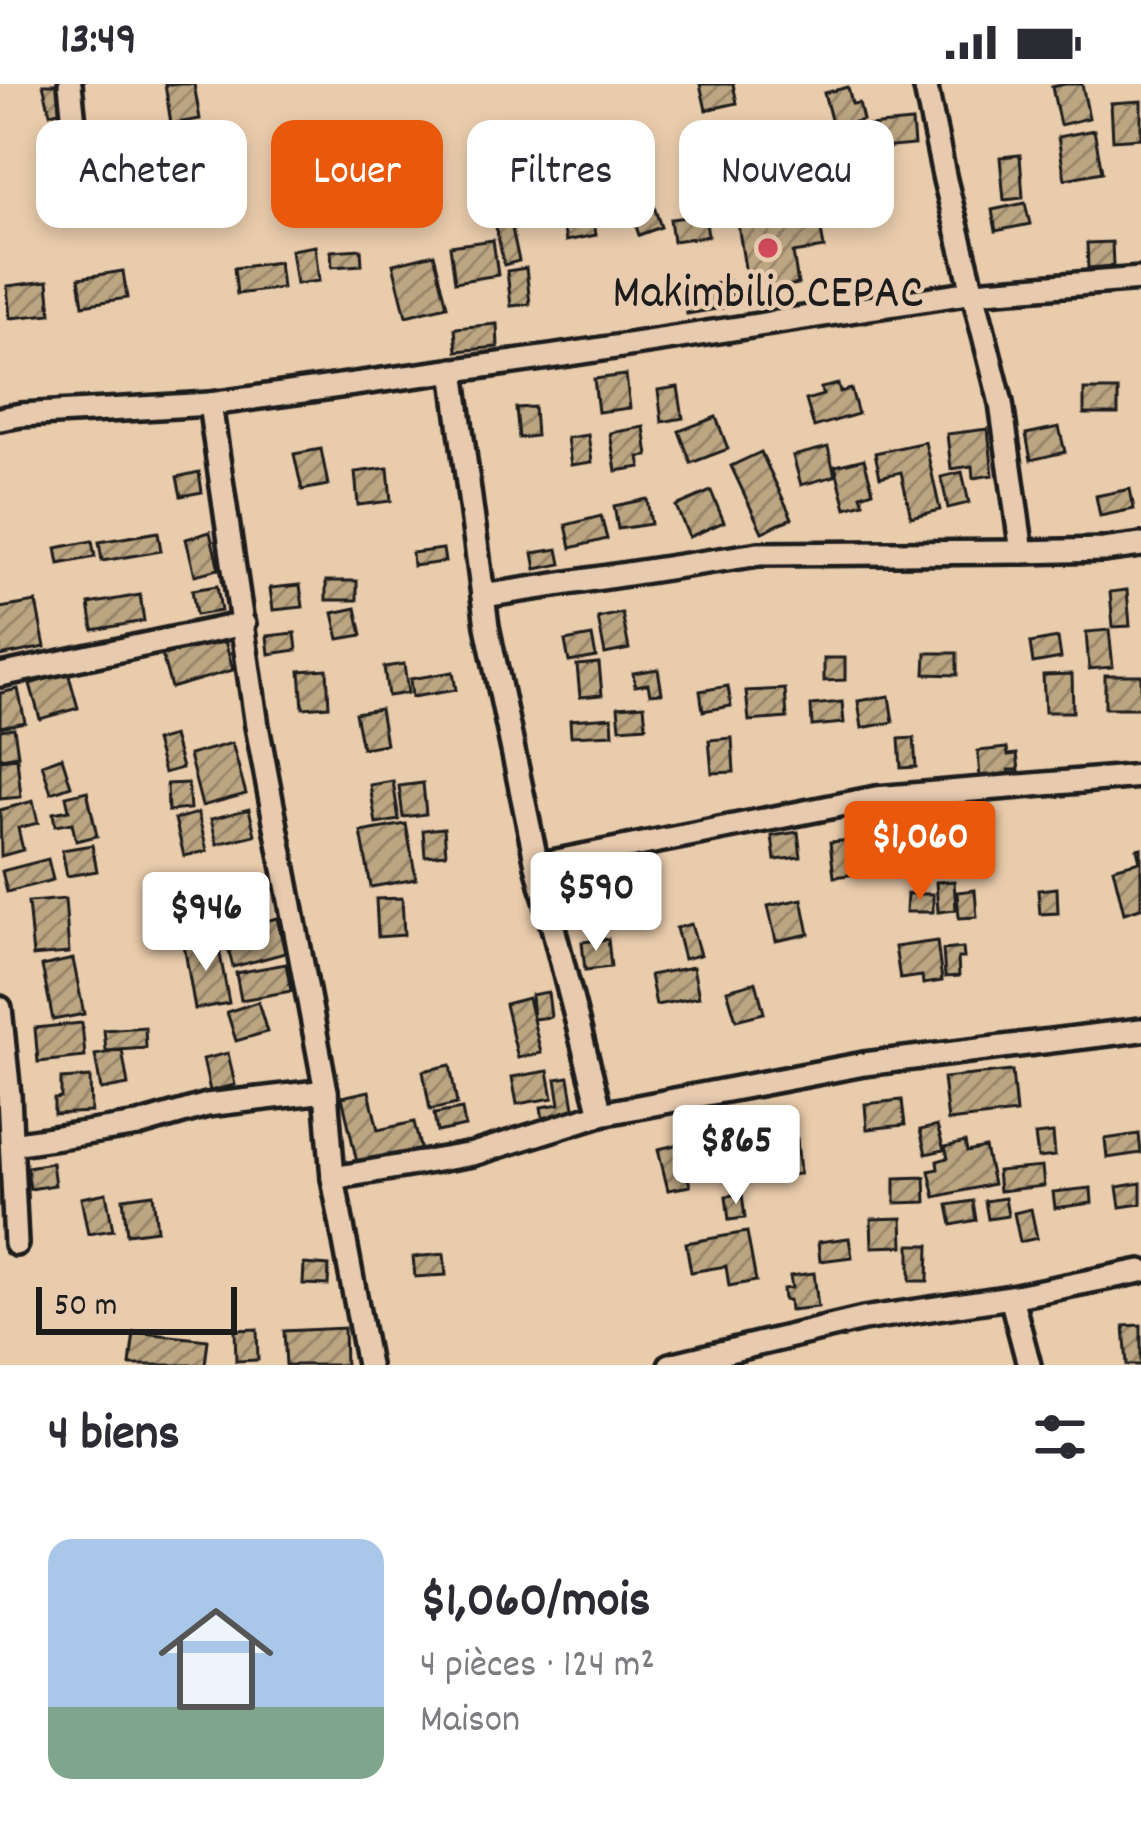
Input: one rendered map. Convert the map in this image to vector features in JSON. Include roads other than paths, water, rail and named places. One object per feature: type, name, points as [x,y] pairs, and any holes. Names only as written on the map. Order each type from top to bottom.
[{"type":"street","points":[[70,84],[74,120]]},
{"type":"street","points":[[925,84],[1000,403],[1022,552]]},
{"type":"street","points":[[0,419],[210,404],[973,292],[1141,279]]},
{"type":"street","points":[[453,370],[483,596],[537,865],[601,1114]]},
{"type":"street","points":[[210,404],[257,726],[326,1090],[333,1178],[368,1365]]},
{"type":"street","points":[[483,596],[759,554],[1022,552],[1141,545]]},
{"type":"street","points":[[0,675],[244,624]]},
{"type":"street","points":[[537,865],[876,798],[1141,776]]},
{"type":"street","points":[[0,1008],[16,1244]]},
{"type":"street","points":[[333,1178],[473,1154],[601,1114],[864,1064],[1141,1030]]},
{"type":"street","points":[[8,1142],[138,1125],[207,1105],[326,1090]]},
{"type":"street","points":[[670,1365],[862,1319],[1141,1271]]},
{"type":"street","points":[[1011,1297],[1029,1365]]},
{"type":"place","name":"Makimbilio CEPAC","points":[[768,248]]}]
